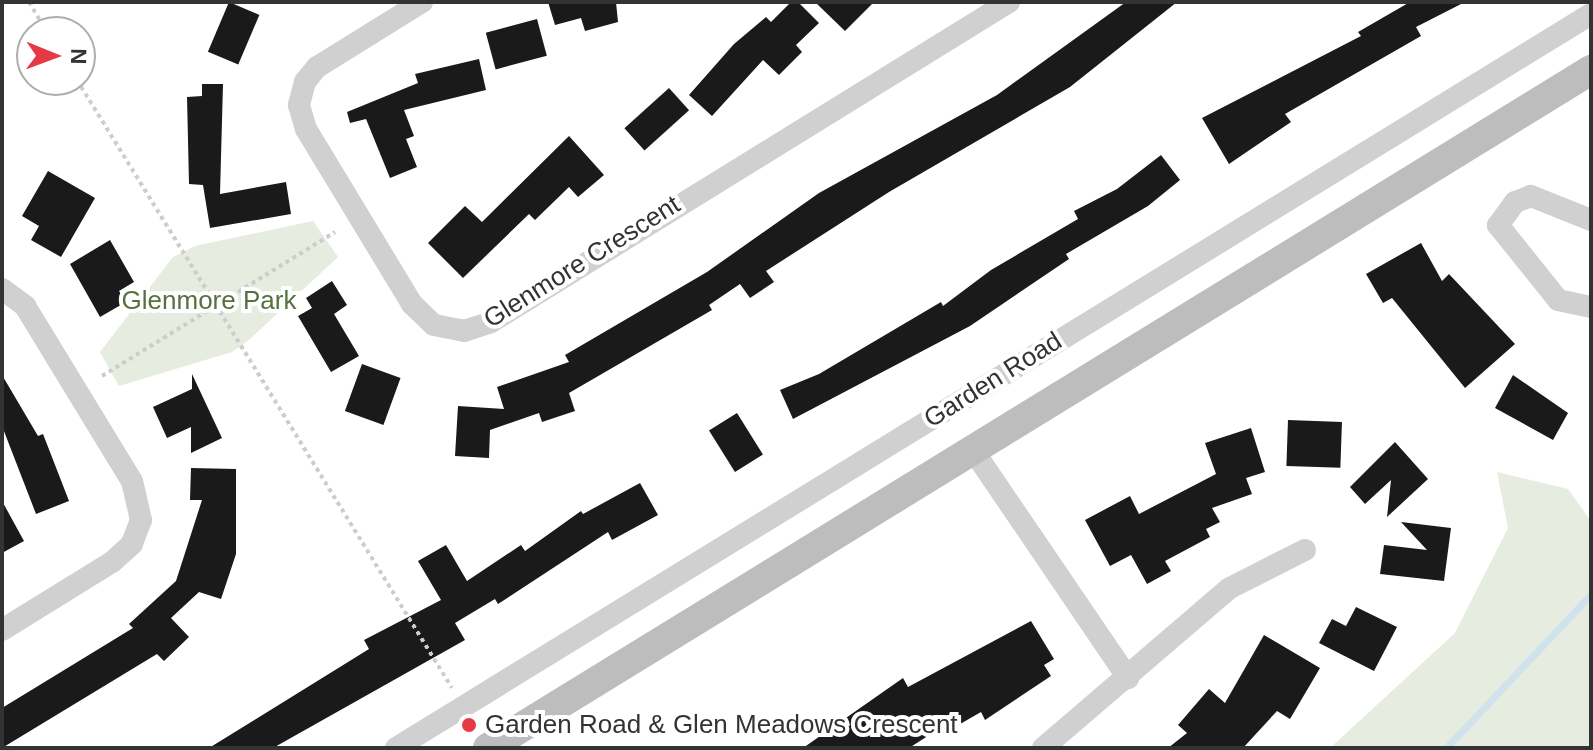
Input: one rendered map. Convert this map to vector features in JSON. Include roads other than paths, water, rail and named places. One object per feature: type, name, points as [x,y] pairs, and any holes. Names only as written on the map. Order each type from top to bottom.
[{"type":"street","name":"Glenmore Crescent","points":[[422,2],[317,67],[305,82],[299,105],[306,129],[412,304],[434,325],[464,331],[491,322],[1009,2]]},
{"type":"street","name":"Garden Road","points":[[396,748],[1591,14]]},
{"type":"street","name":"Garden Road","points":[[488,748],[1591,70]]},
{"type":"street","points":[[1591,220],[1531,196],[1508,208],[1498,225],[1558,300],[1591,307]]},
{"type":"street","points":[[2,289],[25,306],[132,481],[141,506],[138,532],[122,553],[2,630]]},
{"type":"street","points":[[973,450],[1128,678]]},
{"type":"street","points":[[1043,748],[1230,588],[1305,550]]},
{"type":"waterway","points":[[1446,748],[1591,594]]},
{"type":"place","name":"Garden Road & Glen Meadows Crescent","points":[[469,725]]},
{"type":"park label","name":"Glenmore Park","points":[[209,301]]}]
